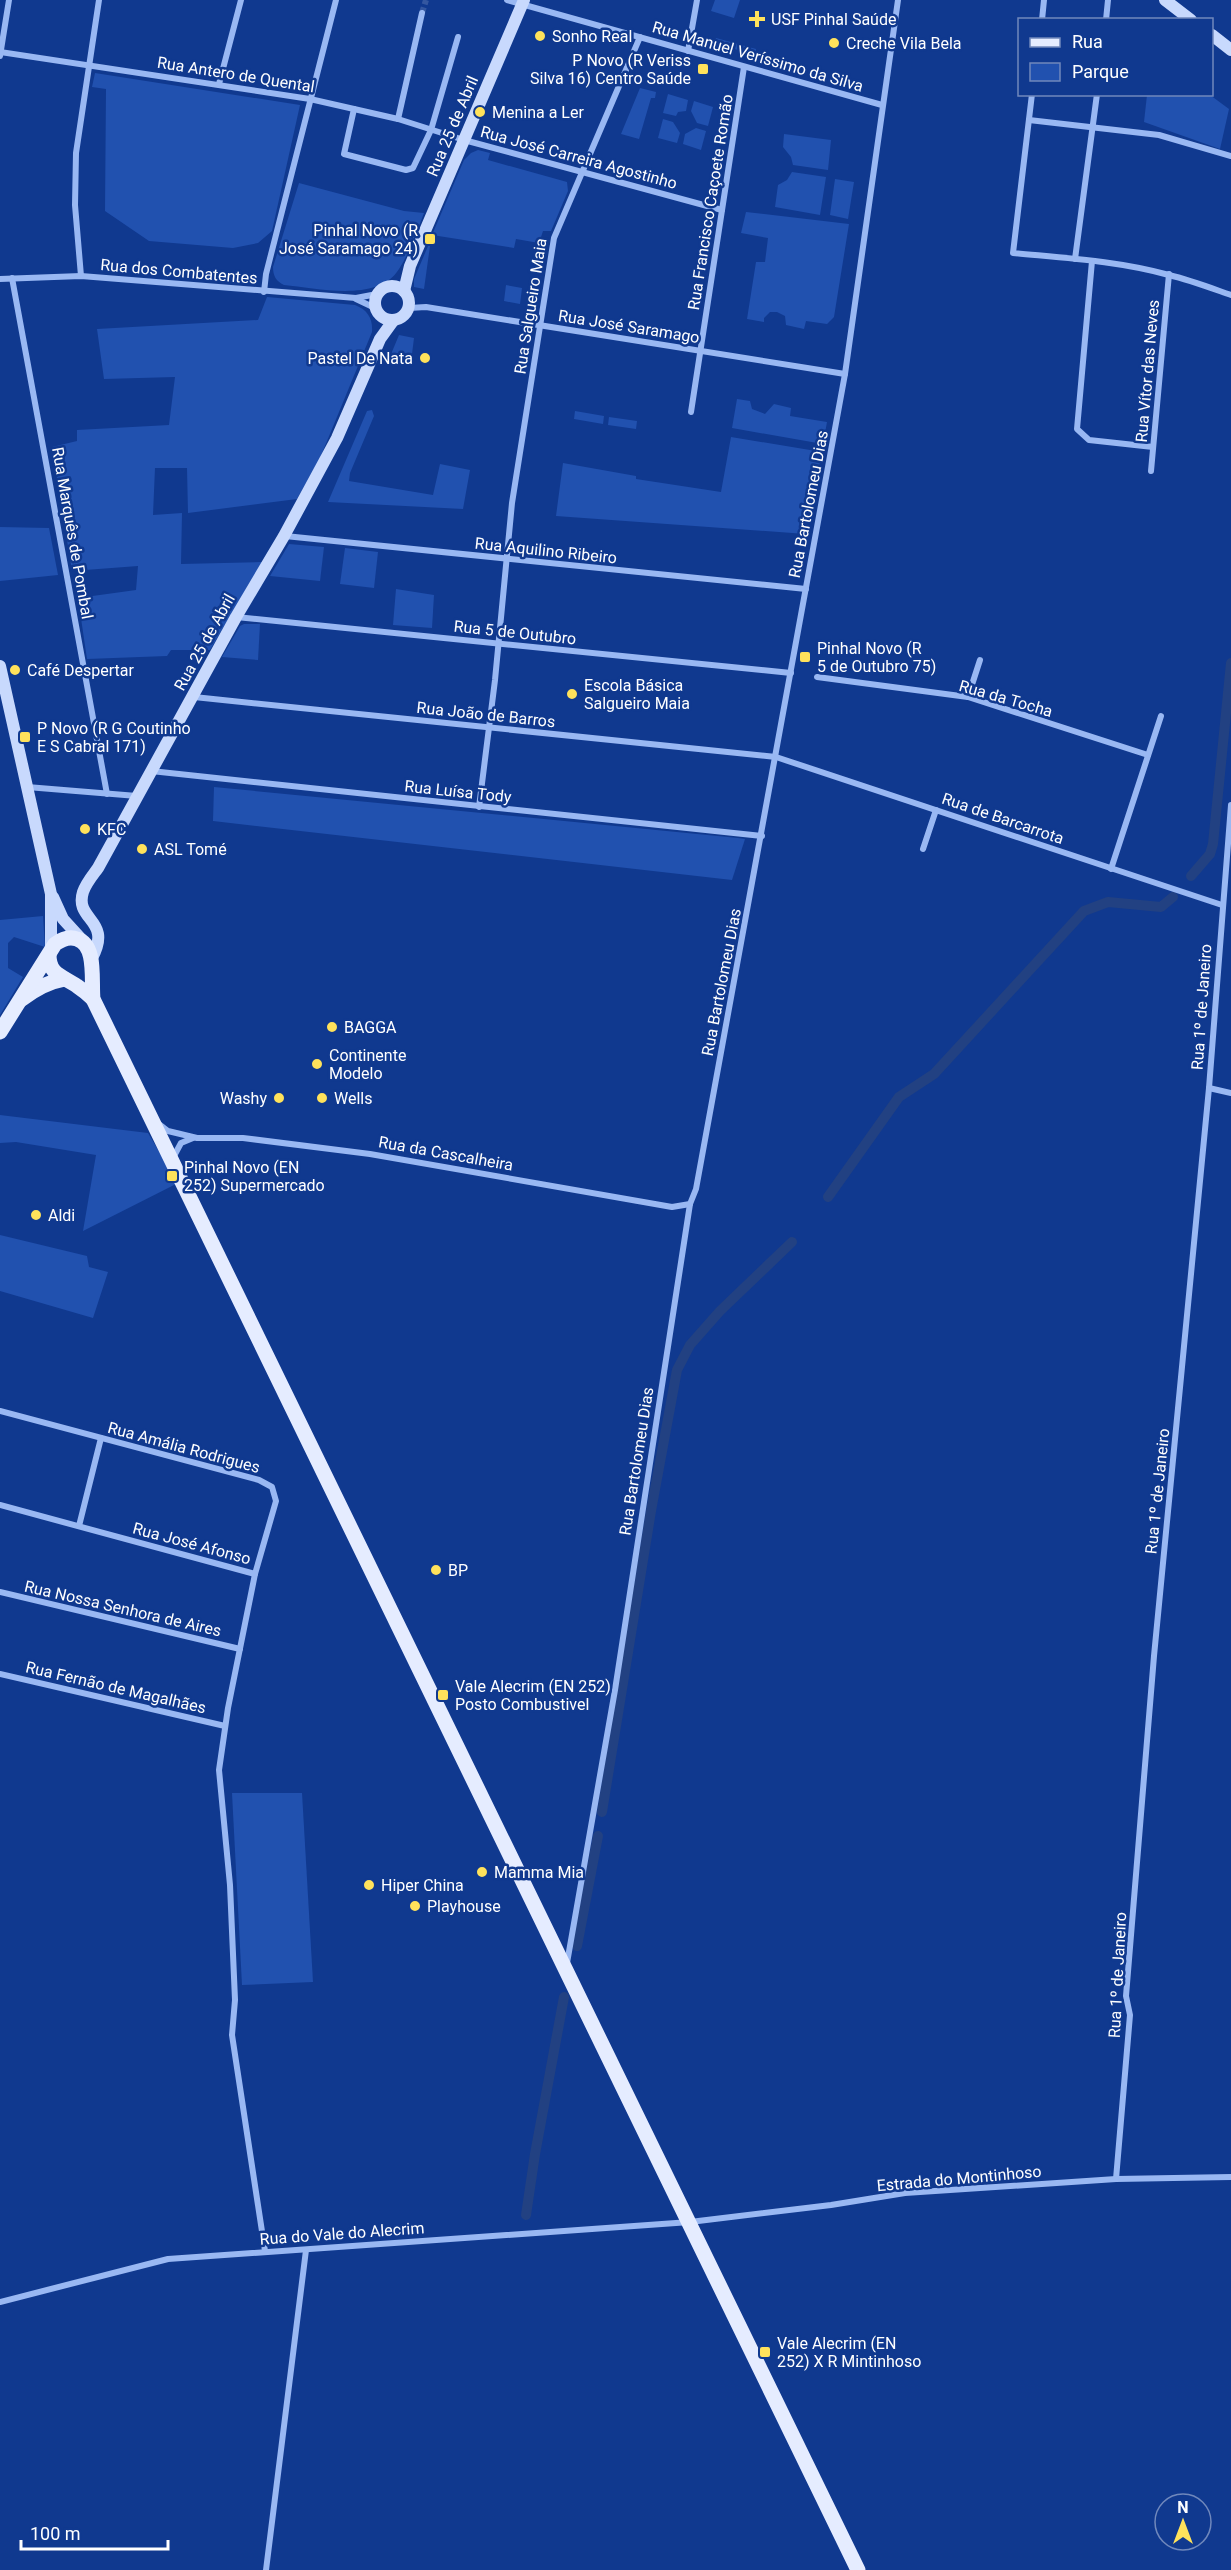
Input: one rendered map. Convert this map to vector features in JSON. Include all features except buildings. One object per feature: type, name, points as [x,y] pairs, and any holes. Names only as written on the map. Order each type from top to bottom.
[{"type":"main road","points":[[0,1032],[50,952],[61,940],[67,938],[80,940],[89,956],[93,999],[858,2570]]},
{"type":"main road","points":[[50,952],[52,970],[93,999]]},
{"type":"main road","points":[[22,999],[52,981],[77,979],[86,974],[89,956]]},
{"type":"street","points":[[0,53],[9,0]]},
{"type":"street","points":[[81,276],[75,206],[76,153],[99,0]]},
{"type":"street","points":[[219,84],[241,0]]},
{"type":"street","points":[[264,292],[266,274],[336,0]]},
{"type":"street","name":"Rua Manuel Veríssimo da Silva","points":[[507,0],[523,2],[882,105]]},
{"type":"street","points":[[688,51],[697,0]]},
{"type":"street","name":"Rua Bartolomeu Dias","points":[[566,1968],[615,1690],[690,1204],[696,1189],[762,836],[845,374],[898,0]]},
{"type":"street","points":[[1042,18],[1044,0]]},
{"type":"street","points":[[1106,18],[1108,0]]},
{"type":"street","points":[[1165,0],[1188,18]]},
{"type":"street","name":"Rua 25 de Abril","points":[[399,288],[523,2]]},
{"type":"street","points":[[398,119],[422,13]]},
{"type":"street","points":[[1213,36],[1231,50]]},
{"type":"street","points":[[354,109],[344,154],[410,170],[416,165],[431,130],[459,37]]},
{"type":"street","name":"Rua Salgueiro Maia","points":[[479,807],[490,728],[512,503],[554,238],[640,37]]},
{"type":"street","name":"Rua Antero de Quental","points":[[0,53],[89,64],[310,99],[398,119],[464,141]]},
{"type":"street","name":"Rua Francisco Caçoete Romão","points":[[691,412],[744,66]]},
{"type":"street","points":[[1032,96],[1013,253],[1092,261],[1169,274],[1231,295]]},
{"type":"street","points":[[1075,259],[1096,96]]},
{"type":"street","points":[[1029,120],[1159,135],[1231,156]]},
{"type":"street","name":"Rua José Carreira Agostinho","points":[[464,141],[722,210]]},
{"type":"street","points":[[1092,261],[1077,429],[1084,438],[1094,442],[1153,447]]},
{"type":"street","name":"Rua Vítor das Neves","points":[[1151,471],[1169,274]]},
{"type":"street","name":"Rua dos Combatentes","points":[[0,279],[81,276],[356,298],[377,294]]},
{"type":"street","name":"Rua Marquês de Pombal","points":[[12,278],[107,794]]},
{"type":"street","points":[[384,288],[399,288],[409,298],[409,308],[403,317],[383,315],[377,294],[384,288]]},
{"type":"street","name":"Rua dos Combatentes","points":[[356,298],[383,315]]},
{"type":"street","name":"Rua José Saramago","points":[[409,308],[426,307],[845,374]]},
{"type":"street","name":"Rua 25 de Abril","points":[[89,956],[100,944],[99,935],[84,911],[82,894],[337,438],[380,339],[383,315]]},
{"type":"street","name":"Rua Aquilino Ribeiro","points":[[284,536],[806,589]]},
{"type":"street","name":"Rua 5 de Outubro","points":[[236,617],[791,673]]},
{"type":"street","points":[[968,698],[980,660]]},
{"type":"street","points":[[0,666],[51,894],[63,919],[89,956]]},
{"type":"street","name":"Rua da Tocha","points":[[817,677],[968,698],[1148,755]]},
{"type":"street","name":"Rua João de Barros","points":[[194,696],[776,757]]},
{"type":"street","points":[[1111,869],[1161,716]]},
{"type":"street","name":"Rua de Barcarrota","points":[[776,757],[1222,905]]},
{"type":"street","name":"Rua Luísa Tody","points":[[151,771],[762,836]]},
{"type":"street","points":[[27,786],[137,796]]},
{"type":"street","name":"Rua 1º de Janeiro","points":[[1116,2179],[1130,2014],[1126,1996],[1154,1656],[1209,1088],[1231,805]]},
{"type":"street","points":[[923,849],[936,810]]},
{"type":"street","points":[[50,952],[51,894]]},
{"type":"street","points":[[1209,1088],[1231,1092]]},
{"type":"street","name":"Rua da Cascalheira","points":[[151,1116],[168,1131],[197,1138],[243,1138],[370,1154],[672,1207],[690,1204]]},
{"type":"street","points":[[174,1163],[177,1147],[187,1139],[197,1138]]},
{"type":"street","name":"Rua Amália Rodrigues","points":[[0,1411],[259,1480],[272,1487],[276,1501],[255,1574]]},
{"type":"street","points":[[79,1526],[101,1438]]},
{"type":"street","name":"Rua José Afonso","points":[[0,1505],[255,1574],[225,1726],[219,1770],[230,1885],[235,2000],[232,2035],[265,2251]]},
{"type":"street","name":"Rua Nossa Senhora de Aires","points":[[0,1592],[240,1649]]},
{"type":"street","name":"Rua Fernão de Magalhães","points":[[0,1674],[225,1726]]},
{"type":"street","name":"Estrada do Montinhoso","points":[[690,2222],[831,2205],[905,2193],[1116,2179],[1231,2177]]},
{"type":"street","name":"Rua do Vale do Alecrim","points":[[0,2302],[168,2259],[690,2222]]},
{"type":"street","points":[[266,2570],[306,2250]]},
{"type":"green space","points":[[715,0],[740,0],[734,18],[711,11]]},
{"type":"green space","points":[[716,38],[756,49],[755,55],[714,43]]},
{"type":"green space","points":[[95,73],[300,105],[272,231],[258,243],[233,248],[149,241],[105,211],[106,89],[92,87]]},
{"type":"green space","points":[[640,88],[656,92],[655,98],[651,98],[639,139],[621,134]]},
{"type":"green space","points":[[668,94],[688,100],[686,111],[678,112],[676,116],[663,113]]},
{"type":"green space","points":[[1147,96],[1211,96],[1229,109],[1220,149],[1144,122]]},
{"type":"green space","points":[[694,101],[713,107],[708,126],[697,123],[691,111]]},
{"type":"green space","points":[[663,119],[673,122],[680,133],[677,143],[658,138]]},
{"type":"green space","points":[[696,128],[706,131],[701,150],[683,144],[685,134]]},
{"type":"green space","points":[[784,134],[831,140],[828,170],[793,165],[791,157],[783,147]]},
{"type":"green space","points":[[478,150],[490,153],[488,160],[567,182],[568,191],[551,231],[543,231],[539,243],[516,239],[514,248],[432,235],[464,160]]},
{"type":"green space","points":[[792,172],[826,177],[820,215],[775,207],[778,185],[787,180]]},
{"type":"green space","points":[[835,179],[854,182],[848,219],[830,215]]},
{"type":"green space","points":[[299,183],[404,211],[424,213],[407,256],[389,280],[362,290],[346,291],[284,285],[277,280],[273,267]]},
{"type":"green space","points":[[746,212],[849,224],[834,317],[827,324],[806,321],[804,329],[786,325],[785,316],[777,312],[770,312],[764,318],[764,322],[747,319],[756,262],[765,262],[768,238],[741,233]]},
{"type":"green space","points":[[431,239],[424,289],[414,287],[414,279]]},
{"type":"green space","points":[[506,285],[522,288],[520,304],[504,301]]},
{"type":"green space","points":[[267,297],[355,305],[366,312],[372,323],[372,332],[320,458],[297,499],[188,513],[187,468],[155,468],[153,515],[182,513],[181,564],[262,562],[210,650],[171,650],[167,656],[87,659],[78,598],[136,590],[138,566],[72,571],[52,447],[77,441],[77,430],[169,425],[175,377],[104,379],[97,329],[258,320]]},
{"type":"green space","points":[[399,335],[414,338],[411,362],[408,365],[392,362],[389,359]]},
{"type":"green space","points":[[737,399],[750,401],[752,409],[765,414],[774,404],[791,408],[790,416],[827,422],[823,444],[732,428]]},
{"type":"green space","points":[[372,410],[374,416],[350,473],[349,481],[433,495],[440,464],[470,470],[463,509],[328,502],[367,411]]},
{"type":"green space","points":[[575,411],[604,416],[603,424],[574,419]]},
{"type":"green space","points":[[609,417],[637,421],[636,429],[608,425]]},
{"type":"green space","points":[[731,437],[822,452],[806,534],[556,516],[563,463],[636,476],[636,479],[721,492]]},
{"type":"green space","points":[[0,527],[49,528],[58,575],[0,581]]},
{"type":"green space","points":[[289,544],[324,547],[320,581],[270,576]]},
{"type":"green space","points":[[345,548],[378,552],[374,588],[340,584]]},
{"type":"green space","points":[[396,589],[434,595],[432,628],[393,625]]},
{"type":"green space","points":[[260,624],[258,660],[222,657],[240,626]]},
{"type":"green space","points":[[214,787],[745,839],[732,880],[213,821]]},
{"type":"green space","points":[[43,916],[45,947],[14,937],[8,943],[8,968],[23,977],[0,1015],[0,920]]},
{"type":"green space","points":[[0,1115],[148,1133],[178,1183],[83,1231],[96,1155],[16,1142],[0,1143]]},
{"type":"green space","points":[[0,1235],[87,1256],[89,1267],[108,1272],[93,1318],[0,1291]]},
{"type":"green space","points":[[232,1793],[302,1793],[313,1982],[242,1985]]},
{"type":"waterway","points":[[1191,876],[1210,854],[1213,844],[1231,663]]},
{"type":"waterway","points":[[828,1197],[899,1097],[934,1074],[1084,911],[1108,902],[1161,907],[1173,897]]},
{"type":"waterway","points":[[602,1812],[651,1511],[677,1370],[690,1345],[720,1311],[792,1242]]},
{"type":"waterway","points":[[577,1946],[598,1836]]},
{"type":"waterway","points":[[526,2215],[564,1997]]},
{"type":"tunnel","points":[[422,13],[426,0]]},
{"type":"place","name":"USF Pinhal Saúde","points":[[757,19]]},
{"type":"place","name":"Sonho Real","points":[[540,36]]},
{"type":"place","name":"Creche Vila Bela","points":[[834,43]]},
{"type":"place","name":"P Novo (R Veriss Silva 16) Centro Saúde","points":[[703,69]]},
{"type":"place","name":"Menina a Ler","points":[[480,112]]},
{"type":"place","name":"Pinhal Novo (R José Saramago 24)","points":[[430,239]]},
{"type":"place","name":"Pastel De Nata","points":[[425,358]]},
{"type":"place","name":"Pinhal Novo (R 5 de Outubro 75)","points":[[805,657]]},
{"type":"place","name":"Café Despertar","points":[[15,670]]},
{"type":"place","name":"Escola Básica Salgueiro Maia","points":[[572,694]]},
{"type":"place","name":"P Novo (R G Coutinho E S Cabral 171)","points":[[25,737]]},
{"type":"place","name":"KFC","points":[[85,829]]},
{"type":"place","name":"ASL Tomé","points":[[142,849]]},
{"type":"place","name":"BAGGA","points":[[332,1027]]},
{"type":"place","name":"Continente Modelo","points":[[317,1064]]},
{"type":"place","name":"Washy","points":[[279,1098]]},
{"type":"place","name":"Wells","points":[[322,1098]]},
{"type":"place","name":"Pinhal Novo (EN 252) Supermercado","points":[[172,1176]]},
{"type":"place","name":"Aldi","points":[[36,1215]]},
{"type":"place","name":"BP","points":[[436,1570]]},
{"type":"place","name":"Vale Alecrim (EN 252) Posto Combustivel","points":[[443,1695]]},
{"type":"place","name":"Mamma Mia","points":[[482,1872]]},
{"type":"place","name":"Hiper China","points":[[369,1885]]},
{"type":"place","name":"Playhouse","points":[[415,1906]]},
{"type":"place","name":"Vale Alecrim (EN 252) X R Mintinhoso","points":[[765,2352]]}]
